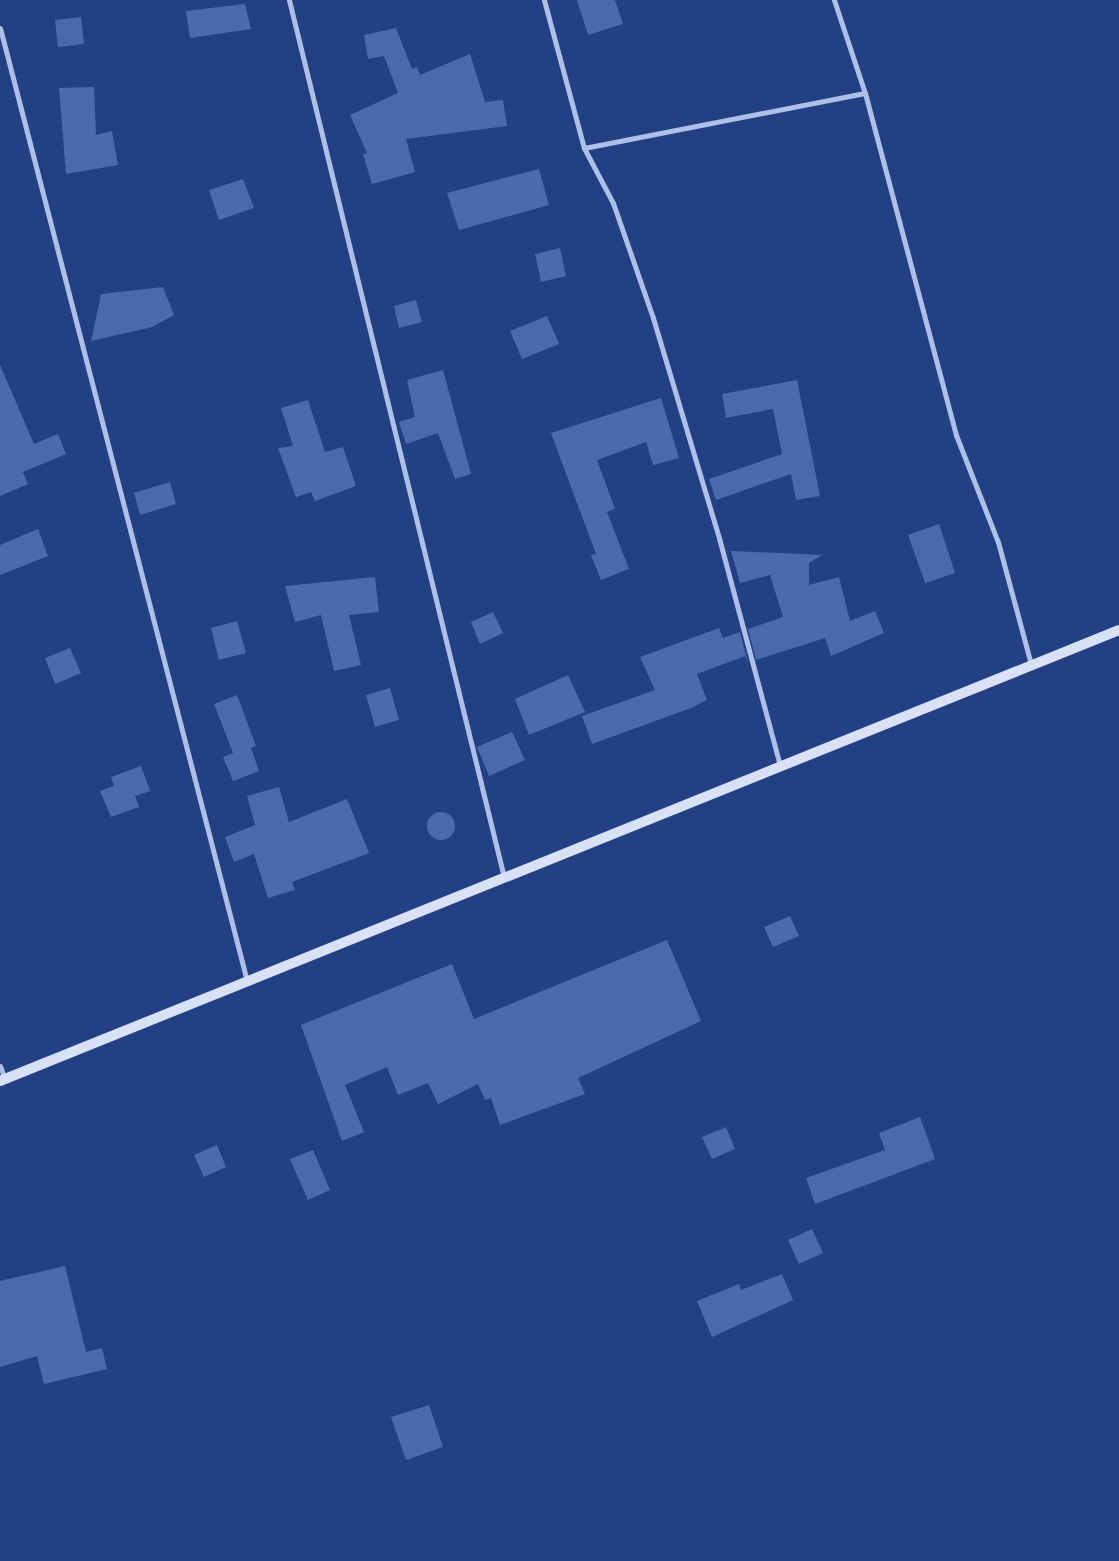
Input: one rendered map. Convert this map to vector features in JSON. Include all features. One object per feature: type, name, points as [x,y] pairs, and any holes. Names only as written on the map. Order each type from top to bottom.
[{"type":"main road","points":[[2,1080],[1119,630]]},
{"type":"street","points":[[289,0],[504,877]]},
{"type":"street","points":[[544,0],[584,148],[613,203],[653,318],[720,538],[780,765]]},
{"type":"street","points":[[834,0],[865,93],[956,435],[998,542],[1031,664]]},
{"type":"street","points":[[0,28],[248,981]]},
{"type":"street","points":[[584,148],[865,93]]},
{"type":"street","points":[[0,1066],[2,1080]]},
{"type":"building","points":[[577,0],[615,0],[623,24],[588,35]]},
{"type":"building","points":[[245,4],[251,29],[190,38],[186,11]]},
{"type":"building","points":[[81,17],[84,44],[58,47],[55,20]]},
{"type":"building","points":[[396,28],[412,69],[417,67],[420,75],[470,54],[485,102],[503,100],[507,126],[406,139],[415,172],[372,184],[363,154],[367,153],[350,115],[398,93],[384,56],[368,59],[364,35]]},
{"type":"building","points":[[94,87],[96,135],[112,131],[118,165],[66,174],[59,88]]},
{"type":"building","points":[[539,169],[549,205],[459,230],[447,193]]},
{"type":"building","points":[[243,179],[254,208],[219,220],[209,190]]},
{"type":"building","points":[[560,248],[566,276],[541,282],[535,254]]},
{"type":"building","points":[[163,287],[174,315],[152,327],[91,341],[101,294]]},
{"type":"building","points":[[416,300],[422,322],[399,328],[394,306]]},
{"type":"building","points":[[547,316],[559,344],[522,359],[510,331]]},
{"type":"building","points":[[0,365],[34,444],[58,434],[66,454],[23,472],[28,484],[0,496]]},
{"type":"building","points":[[443,370],[471,474],[455,479],[438,433],[406,444],[399,422],[415,417],[407,380]]},
{"type":"building","points":[[797,380],[820,496],[796,500],[791,474],[716,500],[709,479],[782,454],[773,409],[726,418],[722,394]]},
{"type":"building","points":[[661,398],[679,458],[653,465],[646,442],[597,460],[615,509],[607,512],[629,569],[601,580],[591,555],[596,554],[551,433]]},
{"type":"building","points":[[308,400],[325,452],[343,447],[356,486],[315,501],[311,492],[296,497],[278,448],[293,446],[281,408]]},
{"type":"building","points":[[170,482],[176,504],[140,515],[134,493]]},
{"type":"building","points":[[939,524],[955,573],[925,583],[908,535]]},
{"type":"building","points":[[38,529],[48,556],[0,575],[0,545]]},
{"type":"building","points":[[731,551],[822,555],[809,563],[809,585],[839,577],[850,621],[875,611],[884,633],[831,656],[825,638],[756,660],[748,629],[783,617],[770,575],[740,583]]},
{"type":"building","points":[[375,577],[379,612],[349,615],[361,665],[334,671],[321,615],[295,622],[285,586]]},
{"type":"building","points":[[493,612],[503,633],[480,644],[471,622]]},
{"type":"building","points":[[237,621],[246,653],[219,660],[211,628]]},
{"type":"building","points":[[719,628],[723,638],[740,632],[748,663],[745,656],[697,674],[707,700],[691,708],[592,744],[582,716],[655,690],[640,657]]},
{"type":"building","points":[[70,648],[81,673],[55,684],[45,658]]},
{"type":"building","points":[[568,675],[585,712],[529,735],[515,699]]},
{"type":"building","points":[[390,688],[399,720],[375,727],[366,695]]},
{"type":"building","points":[[237,695],[256,746],[251,748],[259,771],[233,781],[223,757],[233,753],[214,704]]},
{"type":"building","points":[[512,732],[525,760],[489,776],[477,747]]},
{"type":"building","points":[[141,766],[150,791],[135,796],[139,807],[111,817],[100,791],[114,786],[111,777]]},
{"type":"building","points":[[279,787],[289,822],[347,799],[369,853],[292,882],[295,890],[268,898],[254,854],[234,862],[225,837],[255,825],[247,796]]},
{"type":"building","points":[[441,812],[451,816],[455,826],[451,836],[441,840],[431,836],[427,826],[431,816]]},
{"type":"building","points":[[790,916],[799,936],[773,947],[764,927]]},
{"type":"building","points":[[667,940],[701,1021],[578,1078],[585,1094],[500,1125],[491,1098],[485,1100],[478,1084],[438,1104],[428,1083],[398,1095],[387,1067],[345,1085],[364,1132],[342,1141],[301,1025],[452,964],[474,1019]]},
{"type":"building","points":[[920,1117],[935,1159],[815,1204],[806,1178],[885,1150],[879,1133]]},
{"type":"building","points":[[726,1127],[735,1149],[712,1159],[702,1137]]},
{"type":"building","points":[[217,1145],[226,1167],[204,1177],[194,1155]]},
{"type":"building","points":[[313,1150],[330,1190],[308,1200],[290,1159]]},
{"type":"building","points":[[812,1229],[823,1253],[799,1264],[788,1240]]},
{"type":"building","points":[[65,1266],[86,1352],[102,1348],[107,1369],[44,1384],[37,1356],[0,1367],[0,1281]]},
{"type":"building","points":[[782,1274],[793,1300],[712,1337],[697,1301],[739,1284],[741,1290]]},
{"type":"building","points":[[429,1405],[443,1447],[406,1460],[391,1417]]}]
